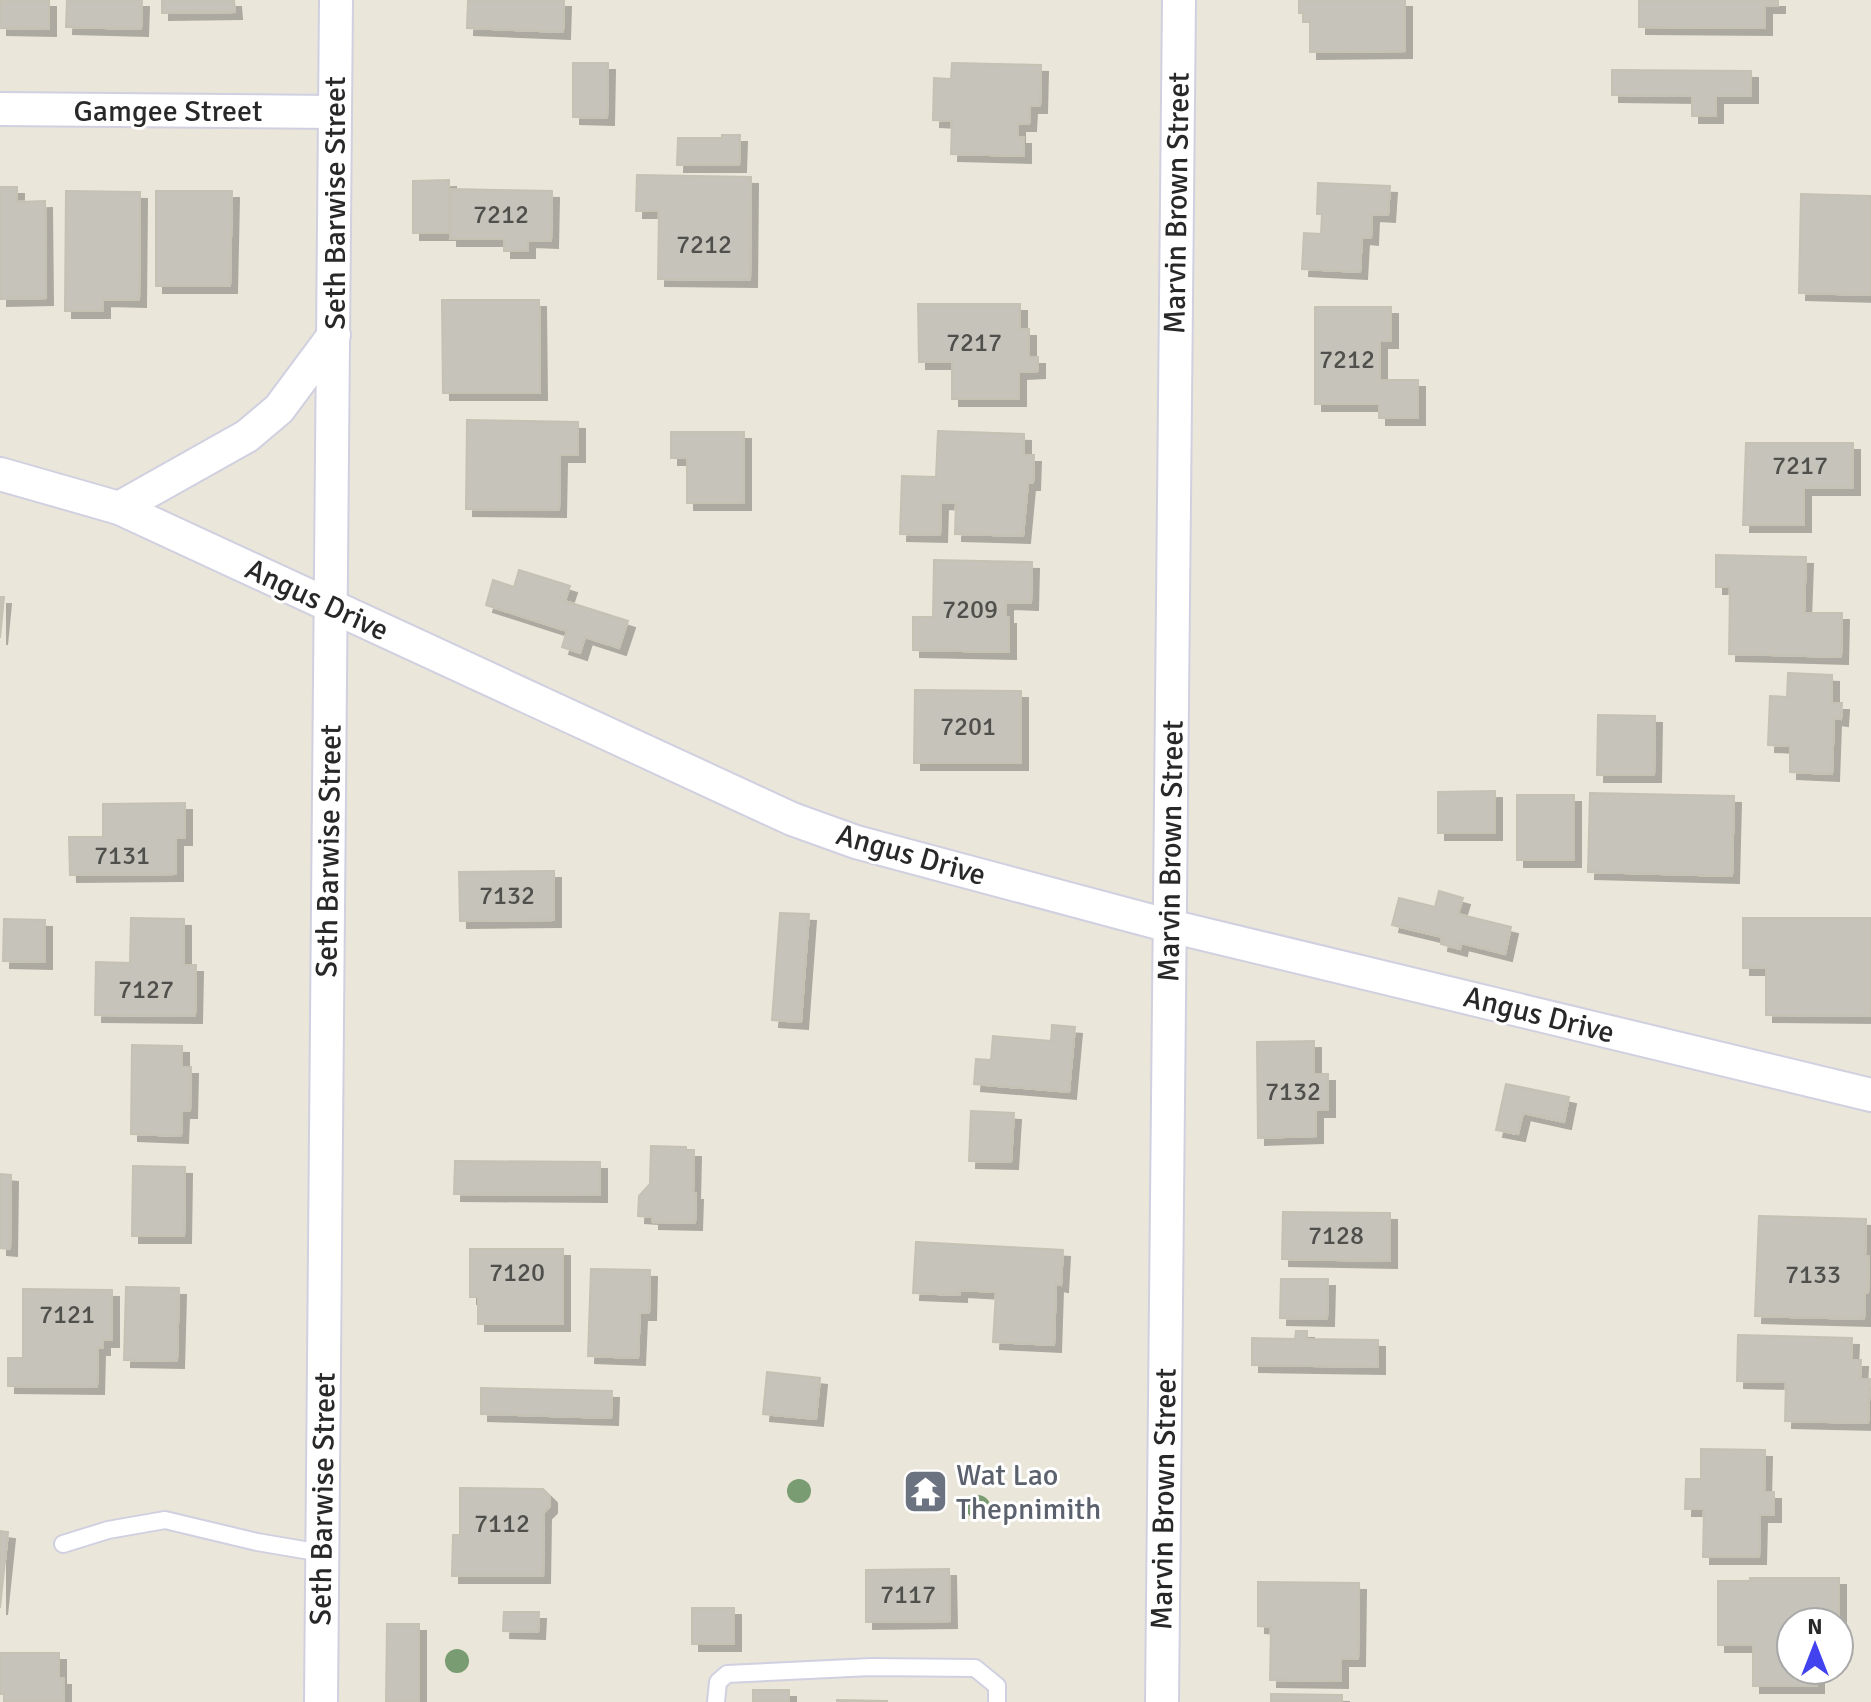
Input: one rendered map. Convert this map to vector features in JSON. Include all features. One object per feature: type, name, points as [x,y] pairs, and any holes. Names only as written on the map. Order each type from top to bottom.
[{"type":"street","name":"Seth Barwise Street","points":[[321,1702],[336,0]]},
{"type":"street","name":"Marvin Brown Street","points":[[1162,1702],[1179,0]]},
{"type":"street","name":"Gamgee Street","points":[[0,109],[335,112]]},
{"type":"street","points":[[119,508],[247,436],[279,409],[334,335]]},
{"type":"street","name":"Angus Drive","points":[[0,474],[119,508],[792,819],[856,842],[1170,926],[1871,1095]]},
{"type":"lane","points":[[63,1544],[108,1530],[165,1520],[257,1542],[322,1553]]},
{"type":"lane","points":[[716,1702],[718,1682],[727,1674],[871,1667],[975,1668],[997,1686],[997,1702]]},
{"type":"building","points":[[0,0],[49,0],[49,29],[0,28]]},
{"type":"building","points":[[67,0],[142,0],[141,29],[66,27]]},
{"type":"building","points":[[162,0],[234,0],[235,12],[162,13]]},
{"type":"building","points":[[468,0],[564,0],[563,32],[467,28]]},
{"type":"building","points":[[1299,0],[1405,0],[1405,51],[1310,52],[1310,22],[1303,22]]},
{"type":"building","points":[[1639,0],[1778,0],[1778,6],[1765,6],[1765,28],[1639,27]]},
{"type":"building","points":[[573,63],[608,63],[607,118],[573,117]]},
{"type":"building","points":[[952,63],[1041,65],[1040,106],[1030,106],[1029,124],[1018,124],[1018,137],[1024,137],[1024,156],[951,154],[952,121],[933,120],[934,78],[951,79]]},
{"type":"building","points":[[1612,70],[1751,71],[1751,96],[1716,96],[1716,116],[1692,116],[1692,96],[1612,95]]},
{"type":"building","points":[[722,135],[740,135],[739,165],[677,165],[678,138],[722,138]]},
{"type":"building","points":[[637,175],[751,177],[750,280],[658,279],[659,211],[636,211]]},
{"type":"building","points":[[449,180],[449,233],[413,233],[413,181]]},
{"type":"building","points":[[1318,183],[1390,186],[1388,215],[1372,214],[1371,238],[1362,237],[1360,272],[1302,269],[1304,233],[1321,234],[1322,214],[1317,214]]},
{"type":"building","points":[[0,187],[17,187],[17,202],[45,201],[46,298],[0,299]]},
{"type":"building","points":[[451,189],[552,191],[551,241],[528,240],[528,251],[504,251],[504,239],[450,239]]},
{"type":"building","points":[[66,191],[140,192],[139,300],[103,299],[103,311],[65,311]]},
{"type":"building","points":[[156,191],[232,191],[230,286],[156,286]]},
{"type":"building","points":[[1801,194],[1871,196],[1871,295],[1799,293]]},
{"type":"building","points":[[442,300],[539,300],[540,393],[443,393]]},
{"type":"building","points":[[918,304],[1020,304],[1020,329],[1029,329],[1029,357],[1038,357],[1038,371],[1019,372],[1019,399],[952,399],[952,362],[919,362]]},
{"type":"building","points":[[1315,307],[1391,307],[1391,341],[1380,341],[1380,380],[1418,380],[1418,418],[1379,418],[1379,404],[1315,404]]},
{"type":"building","points":[[467,420],[578,422],[578,455],[560,455],[559,510],[466,509]]},
{"type":"building","points":[[938,431],[1024,434],[1024,455],[1034,455],[1033,483],[1028,483],[1023,536],[955,534],[956,503],[941,502],[940,535],[900,534],[902,476],[936,477]]},
{"type":"building","points":[[671,432],[744,432],[744,503],[687,503],[687,458],[671,458]]},
{"type":"building","points":[[1746,443],[1853,443],[1853,488],[1804,488],[1804,525],[1743,525]]},
{"type":"building","points":[[1716,555],[1806,557],[1804,613],[1842,613],[1841,657],[1729,654],[1730,587],[1716,587]]},
{"type":"building","points":[[934,560],[1032,562],[1031,603],[1006,602],[1009,652],[913,650],[913,617],[933,617]]},
{"type":"building","points":[[519,570],[570,586],[565,601],[628,621],[619,648],[585,637],[580,653],[562,647],[567,631],[486,605],[493,580],[514,587]]},
{"type":"building","points":[[0,597],[4,597],[0,638]]},
{"type":"building","points":[[1788,673],[1832,675],[1832,703],[1842,703],[1841,719],[1834,718],[1832,774],[1790,772],[1790,746],[1768,745],[1770,696],[1787,697]]},
{"type":"building","points":[[915,690],[1021,691],[1021,763],[914,763]]},
{"type":"building","points":[[1598,715],[1655,716],[1654,775],[1597,775]]},
{"type":"building","points":[[1495,791],[1495,833],[1438,833],[1438,792]]},
{"type":"building","points":[[1590,793],[1734,796],[1732,876],[1588,872]]},
{"type":"building","points":[[1517,795],[1574,795],[1574,860],[1517,860]]},
{"type":"building","points":[[185,803],[185,838],[176,838],[176,874],[70,875],[69,837],[103,837],[103,804]]},
{"type":"building","points":[[554,871],[554,920],[460,921],[459,872]]},
{"type":"building","points":[[1439,891],[1463,898],[1458,914],[1511,927],[1505,954],[1461,943],[1460,949],[1441,944],[1442,937],[1392,925],[1399,898],[1435,907]]},
{"type":"building","points":[[780,913],[809,914],[801,1022],[772,1020]]},
{"type":"building","points":[[131,918],[184,919],[184,965],[196,965],[195,1016],[95,1015],[96,962],[130,963]]},
{"type":"building","points":[[1743,918],[1871,918],[1871,1016],[1766,1015],[1766,968],[1743,968]]},
{"type":"building","points":[[4,919],[45,920],[45,962],[3,961]]},
{"type":"building","points":[[1052,1025],[1075,1027],[1069,1092],[974,1084],[976,1059],[991,1060],[993,1036],[1051,1041]]},
{"type":"building","points":[[1314,1041],[1314,1074],[1328,1074],[1328,1110],[1316,1110],[1316,1136],[1258,1138],[1257,1042]]},
{"type":"building","points":[[132,1045],[182,1046],[182,1067],[191,1067],[190,1111],[182,1111],[181,1136],[131,1134]]},
{"type":"building","points":[[1506,1084],[1569,1097],[1564,1122],[1523,1113],[1518,1134],[1496,1130]]},
{"type":"building","points":[[971,1111],[1014,1113],[1011,1162],[969,1161]]},
{"type":"building","points":[[651,1146],[694,1150],[695,1223],[652,1222],[652,1217],[638,1216],[639,1196],[650,1184]]},
{"type":"building","points":[[455,1161],[600,1162],[600,1195],[454,1194]]},
{"type":"building","points":[[133,1166],[185,1167],[184,1236],[132,1236]]},
{"type":"building","points":[[0,1174],[11,1175],[10,1249],[0,1248]]},
{"type":"building","points":[[1283,1212],[1390,1213],[1390,1261],[1282,1259]]},
{"type":"building","points":[[1759,1216],[1866,1219],[1865,1256],[1869,1256],[1864,1319],[1755,1316]]},
{"type":"building","points":[[916,1242],[1063,1250],[1061,1285],[1056,1284],[1054,1345],[993,1342],[996,1292],[960,1290],[960,1295],[913,1293]]},
{"type":"building","points":[[470,1249],[563,1249],[563,1324],[478,1324],[478,1297],[470,1297]]},
{"type":"building","points":[[591,1269],[650,1270],[649,1313],[640,1313],[638,1358],[588,1356]]},
{"type":"building","points":[[1281,1279],[1328,1279],[1327,1319],[1280,1318]]},
{"type":"building","points":[[126,1287],[179,1288],[177,1361],[124,1360]]},
{"type":"building","points":[[23,1289],[112,1290],[112,1340],[103,1340],[103,1348],[98,1348],[97,1387],[8,1386],[8,1358],[23,1358]]},
{"type":"building","points":[[1296,1331],[1307,1331],[1307,1339],[1378,1340],[1378,1367],[1252,1365],[1252,1338],[1295,1339]]},
{"type":"building","points":[[1738,1335],[1852,1338],[1851,1360],[1861,1360],[1860,1379],[1870,1379],[1868,1423],[1785,1421],[1786,1382],[1737,1381]]},
{"type":"building","points":[[767,1372],[820,1378],[816,1419],[763,1414]]},
{"type":"building","points":[[481,1388],[612,1391],[611,1418],[481,1414]]},
{"type":"building","points":[[1701,1449],[1765,1450],[1764,1492],[1774,1492],[1774,1515],[1760,1515],[1759,1557],[1703,1557],[1704,1509],[1685,1509],[1686,1479],[1701,1479]]},
{"type":"building","points":[[460,1488],[543,1489],[550,1496],[550,1506],[544,1512],[543,1576],[452,1576],[453,1535],[460,1535]]},
{"type":"building","points":[[0,1531],[8,1532],[0,1608]]},
{"type":"building","points":[[949,1569],[950,1621],[866,1622],[866,1570]]},
{"type":"building","points":[[1750,1578],[1839,1578],[1839,1606],[1775,1606],[1775,1686],[1753,1686],[1753,1645],[1718,1645],[1718,1581],[1750,1581]]},
{"type":"building","points":[[1258,1582],[1359,1583],[1358,1659],[1341,1659],[1341,1681],[1270,1680],[1271,1627],[1258,1626]]},
{"type":"building","points":[[692,1608],[734,1608],[734,1644],[692,1644]]},
{"type":"building","points":[[504,1612],[539,1612],[538,1632],[503,1631]]},
{"type":"building","points":[[387,1624],[419,1624],[419,1702],[386,1702]]},
{"type":"building","points":[[0,1653],[59,1653],[59,1678],[64,1678],[64,1702],[4,1702],[4,1694],[0,1694]]},
{"type":"building","points":[[753,1690],[789,1690],[789,1702],[753,1702]]},
{"type":"building","points":[[1271,1694],[1342,1695],[1342,1702],[1271,1702]]},
{"type":"building","points":[[887,1701],[887,1702],[837,1702]]},
{"type":"place","name":"Wat Lao Thepnimith","points":[[925,1492]]}]
